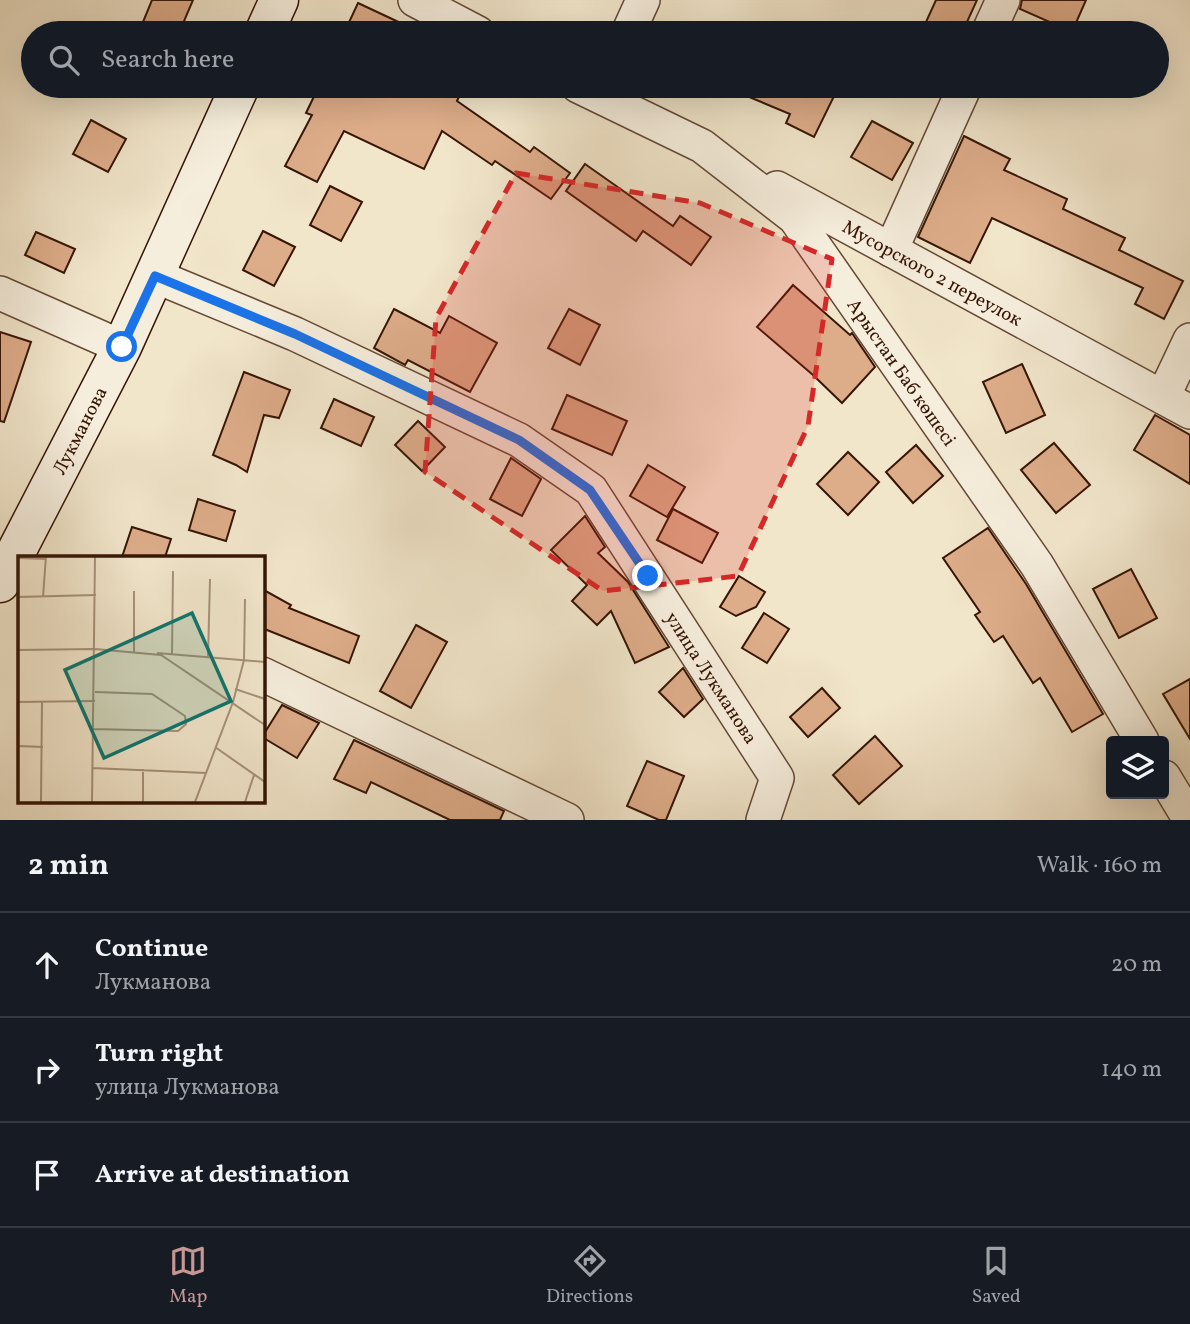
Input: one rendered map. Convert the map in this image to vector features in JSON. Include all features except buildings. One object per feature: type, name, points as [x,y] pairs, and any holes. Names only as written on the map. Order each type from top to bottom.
[{"type":"street","points":[[269,21],[279,0]]},
{"type":"street","points":[[415,0],[455,21]]},
{"type":"street","points":[[633,21],[643,0]]},
{"type":"street","points":[[993,21],[1003,0]]},
{"type":"street","name":"Лукманова","points":[[10,568],[122,347],[235,98]]},
{"type":"street","name":"Арыстан Баб көшесі","points":[[610,98],[702,146],[794,218],[1037,565],[1139,736]]},
{"type":"street","points":[[891,250],[960,98]]},
{"type":"street","name":"Мусорского 2 переулок","points":[[702,146],[1177,405],[1190,340]]},
{"type":"street","name":"улица Лукманова","points":[[155,276],[295,334],[519,440],[590,490],[777,778],[763,820]]},
{"type":"street","points":[[0,293],[122,347]]},
{"type":"street","points":[[264,675],[567,820]]},
{"type":"street","points":[[1169,785],[1190,820]]},
{"type":"highlighted area","points":[[516,173],[700,203],[832,259],[808,426],[738,576],[603,591],[425,472],[436,318]]},
{"type":"route","points":[[122,347],[155,276],[295,334],[519,440],[590,490],[648,576]]}]
